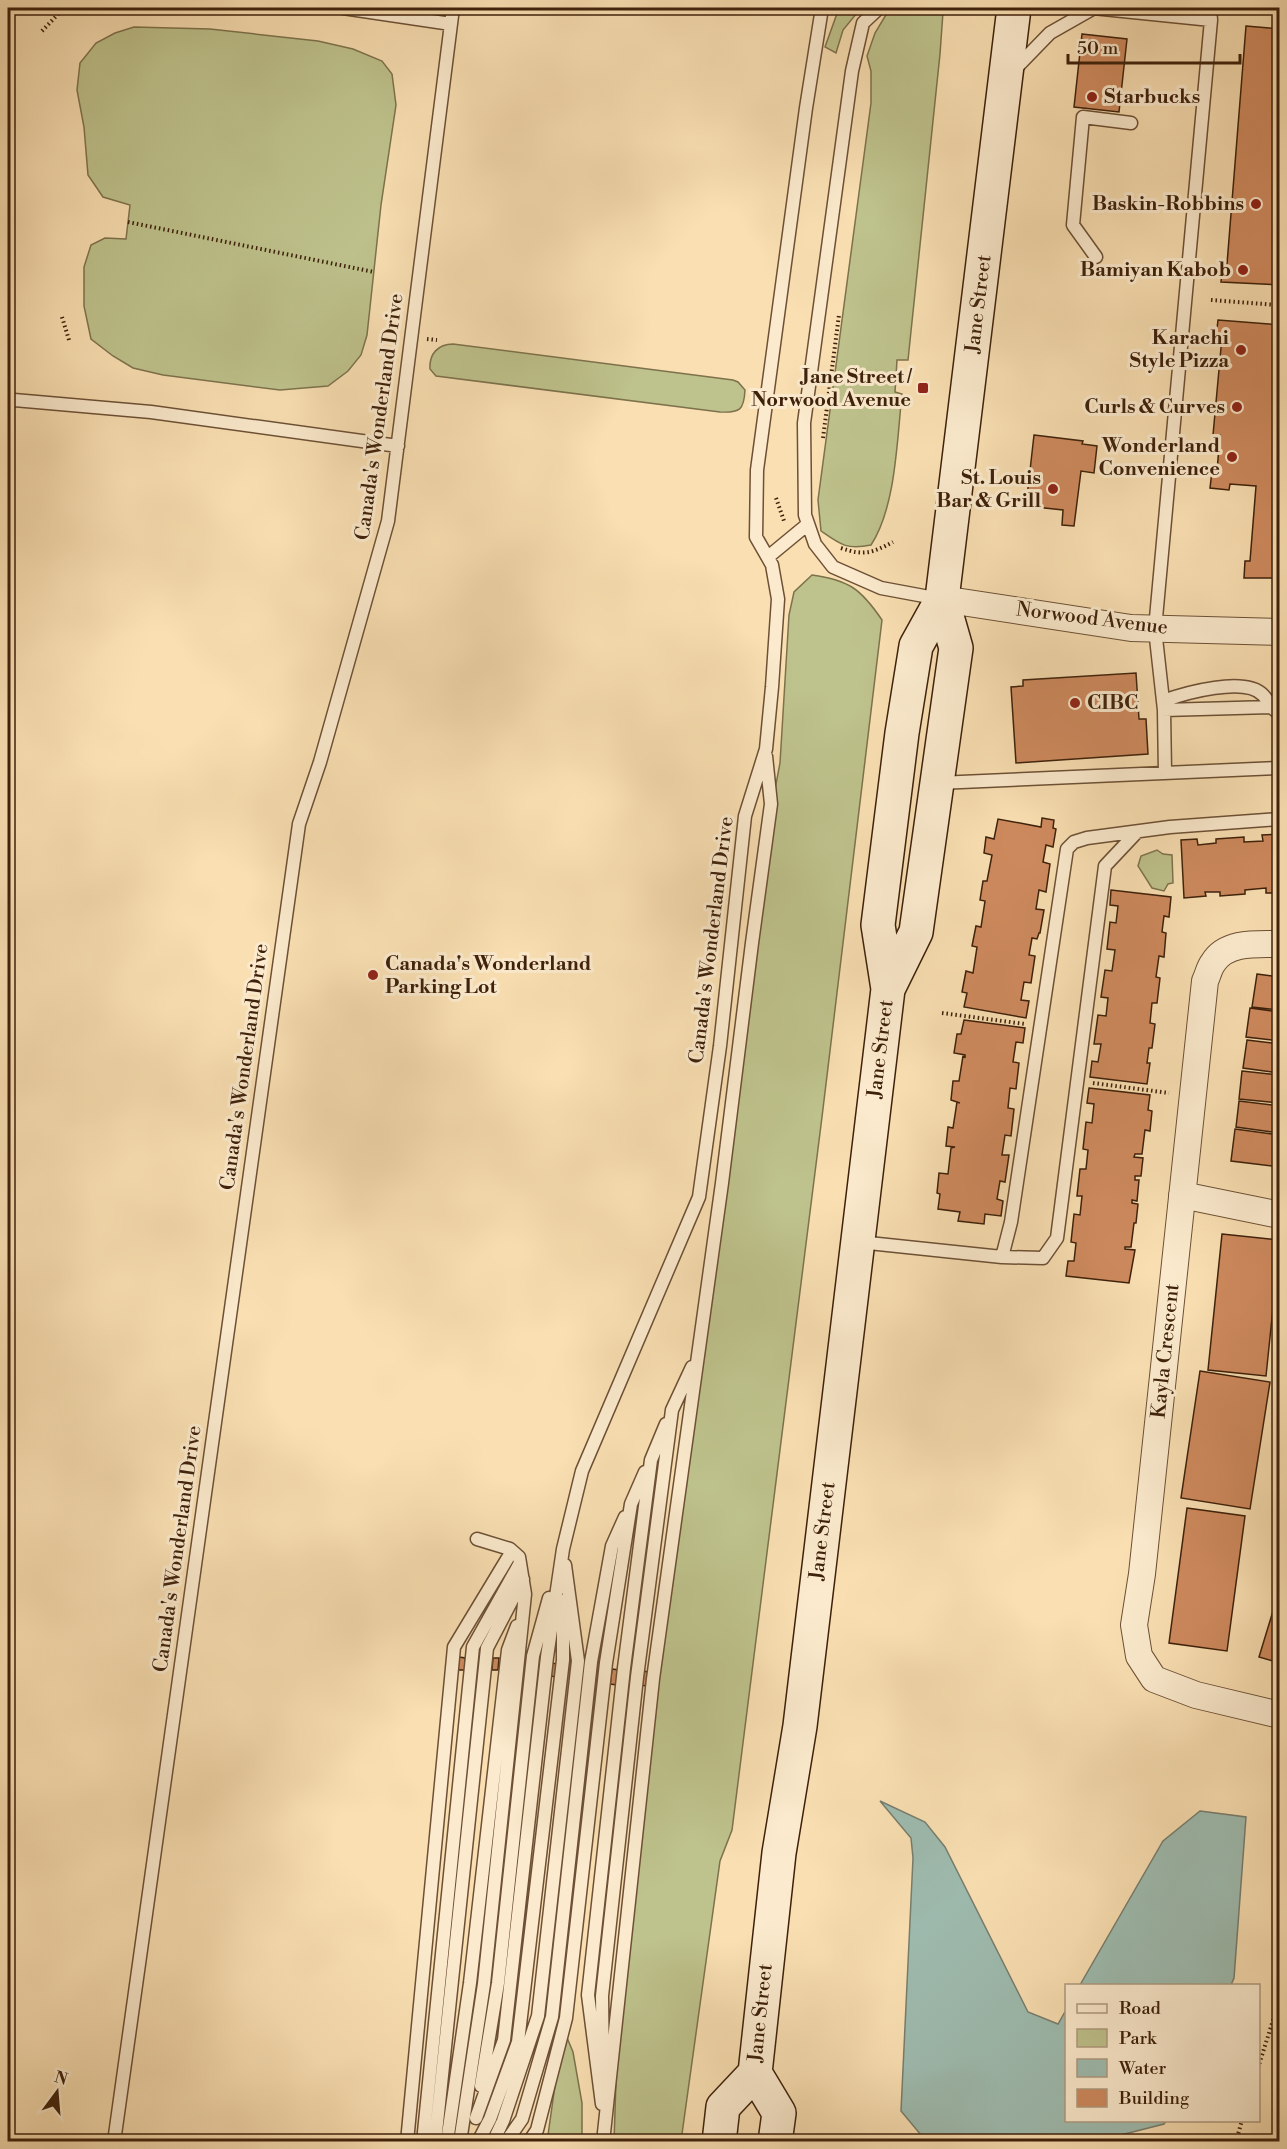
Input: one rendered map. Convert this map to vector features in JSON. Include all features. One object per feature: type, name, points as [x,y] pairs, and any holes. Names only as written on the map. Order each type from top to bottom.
[{"type":"main road","name":"Jane Street","points":[[719,2142],[723,2107],[755,2073],[779,1853],[800,1726],[888,989],[878,925],[902,733],[916,646],[942,599],[1014,8]]},
{"type":"main road","name":"Jane Street","points":[[888,989],[916,932],[956,648],[942,599]]},
{"type":"main road","name":"Jane Street","points":[[755,2073],[779,2113],[775,2142]]},
{"type":"street","name":"Norwood Avenue","points":[[942,599],[1131,628],[1280,632]]},
{"type":"street","name":"Kayla Crescent","points":[[1280,944],[1254,944],[1225,950],[1213,963],[1206,981],[1144,1563],[1134,1625],[1139,1656],[1154,1679],[1196,1695],[1280,1715]]},
{"type":"street","points":[[1182,1195],[1280,1215]]},
{"type":"lane","points":[[343,8],[451,24]]},
{"type":"lane","name":"Canada's Wonderland Drive","points":[[114,2142],[299,824],[320,762],[388,521],[453,8]]},
{"type":"lane","name":"Canada's Wonderland Drive","points":[[476,2118],[504,2040],[547,1657],[563,1549],[582,1472],[699,1197],[720,1046],[745,816],[766,749],[778,599],[772,565],[756,537],[757,470],[806,108],[822,8]]},
{"type":"lane","points":[[879,8],[863,23],[852,71],[804,423],[805,515],[814,544],[833,567],[881,588],[942,599]]},
{"type":"lane","points":[[1007,76],[1050,33],[1093,8],[1211,14],[1155,629],[1164,706],[1165,773]]},
{"type":"lane","points":[[1096,257],[1073,225],[1083,117],[1131,123]]},
{"type":"lane","points":[[8,402],[14,400],[151,412],[398,446]]},
{"type":"lane","points":[[768,557],[808,524]]},
{"type":"lane","points":[[1164,706],[1203,688],[1252,688],[1263,694],[1275,710]]},
{"type":"lane","points":[[1164,706],[1275,710]]},
{"type":"lane","points":[[603,2142],[653,1679],[771,804],[766,749]]},
{"type":"lane","points":[[937,783],[1278,768],[1280,766]]},
{"type":"lane","points":[[1002,1257],[1011,1222],[1067,849],[1074,842],[1087,838],[1170,827],[1280,819]]},
{"type":"lane","points":[[858,1242],[1002,1257],[1043,1258],[1057,1238],[1105,866],[1137,832]]},
{"type":"lane","points":[[506,2142],[522,2119],[552,2017],[591,1662],[612,1546],[698,1353]]},
{"type":"lane","points":[[604,2126],[602,1996],[637,1677],[672,1410]]},
{"type":"lane","points":[[604,2126],[588,1995],[624,1668],[651,1460]]},
{"type":"lane","points":[[529,2142],[537,2130],[566,2018],[606,1663],[631,1504]]},
{"type":"lane","points":[[460,2142],[484,1984],[525,1594],[519,1557],[512,1551],[477,1539]]},
{"type":"lane","points":[[466,2142],[476,2118],[498,1983],[533,1656],[563,1549]]},
{"type":"lane","points":[[478,2142],[490,2118],[518,2042],[563,1659],[563,1549]]},
{"type":"lane","points":[[494,2142],[538,2016],[578,1661],[563,1549]]},
{"type":"lane","points":[[407,2142],[454,1647],[512,1551]]},
{"type":"lane","points":[[423,2142],[473,1647],[520,1563]]},
{"type":"lane","points":[[435,2142],[487,1648],[523,1579]]},
{"type":"lane","points":[[447,2142],[470,1983],[508,1650],[522,1613]]},
{"type":"path","points":[[42,31],[63,8]]},
{"type":"path","points":[[128,222],[374,272]]},
{"type":"path","points":[[1210,300],[1277,305]]},
{"type":"path","points":[[822,447],[839,309]]},
{"type":"path","points":[[62,317],[69,340]]},
{"type":"path","points":[[834,546],[857,554],[874,552],[893,542]]},
{"type":"path","points":[[942,1012],[1041,1027]]},
{"type":"path","points":[[1077,1081],[1193,1096]]},
{"type":"path","points":[[1260,2062],[1280,1998]]},
{"type":"path","points":[[1236,2142],[1242,2122]]},
{"type":"green space","points":[[839,8],[861,8],[843,30],[836,53],[825,47]]},
{"type":"green space","points":[[890,8],[929,8],[943,12],[908,360],[897,360],[895,392],[902,394],[894,472],[886,512],[871,545],[856,547],[839,543],[821,531],[818,500],[871,103],[871,71],[867,56],[875,33]]},
{"type":"green space","points":[[134,27],[210,29],[318,41],[353,49],[382,61],[392,74],[396,105],[381,205],[367,335],[361,355],[348,371],[328,386],[280,390],[163,375],[133,368],[91,339],[84,306],[84,267],[91,245],[105,238],[126,239],[130,205],[103,197],[88,175],[84,127],[77,90],[80,63],[96,43],[115,33]]},
{"type":"green space","points":[[453,344],[733,380],[745,390],[743,402],[740,409],[736,411],[720,412],[436,376],[430,369],[433,354],[443,346]]},
{"type":"green space","points":[[812,575],[836,580],[853,588],[860,593],[882,620],[732,1830],[720,1861],[681,2141],[614,2142],[617,2050],[656,1698],[772,805],[780,763],[789,615],[794,592]]},
{"type":"green space","points":[[1157,850],[1163,854],[1172,855],[1173,883],[1168,884],[1164,891],[1152,888],[1138,866],[1141,856]]},
{"type":"green space","points":[[563,2028],[573,2052],[582,2103],[582,2141],[546,2142],[548,2135]]},
{"type":"water","points":[[880,1801],[925,1822],[945,1847],[1028,2012],[1058,2024],[1065,2012],[1065,2122],[1165,2122],[1164,2124],[1097,2141],[926,2141],[901,2111],[913,1858],[911,1838]]},
{"type":"water","points":[[1200,1811],[1246,1817],[1234,1978],[1231,1984],[1081,1984],[1163,1841]]},
{"type":"building","points":[[1246,26],[1280,29],[1280,285],[1221,282],[1223,264],[1227,264]]},
{"type":"building","points":[[1082,34],[1127,39],[1119,112],[1074,107]]},
{"type":"building","points":[[1218,320],[1280,325],[1280,578],[1244,578],[1245,561],[1250,561],[1256,486],[1230,484],[1229,490],[1210,488],[1212,471],[1217,471],[1220,435],[1213,435],[1222,337],[1216,337]]},
{"type":"building","name":"St. Louis Bar & Grill","points":[[1034,435],[1083,441],[1082,444],[1097,446],[1094,473],[1081,471],[1074,526],[1062,525],[1063,510],[1026,506]]},
{"type":"building","name":"CIBC","points":[[1136,673],[1139,719],[1146,719],[1148,754],[1016,763],[1011,687],[1023,686],[1023,680]]},
{"type":"building","points":[[1042,818],[1054,820],[1053,828],[1056,829],[1053,847],[1046,845],[1043,862],[1050,864],[1046,892],[1039,890],[1036,909],[1044,910],[1040,933],[1037,939],[1032,938],[1029,955],[1035,956],[1031,983],[1024,982],[1021,1000],[1029,1001],[1026,1018],[964,1007],[967,993],[962,992],[966,971],[973,973],[977,947],[972,946],[976,926],[981,927],[985,901],[980,900],[983,881],[987,881],[992,855],[984,853],[986,837],[994,839],[998,819],[1041,827]]},
{"type":"building","points":[[1280,834],[1280,893],[1266,893],[1266,888],[1245,890],[1245,894],[1220,896],[1220,892],[1205,892],[1206,896],[1184,898],[1181,840],[1197,839],[1198,845],[1216,843],[1216,839],[1244,837],[1244,842],[1263,841],[1262,835]]},
{"type":"building","points":[[1111,890],[1171,897],[1169,917],[1164,916],[1162,932],[1166,933],[1164,957],[1159,956],[1156,977],[1160,978],[1157,1003],[1152,1003],[1150,1023],[1155,1024],[1152,1048],[1149,1048],[1147,1063],[1150,1063],[1147,1084],[1090,1077],[1092,1061],[1098,1062],[1101,1044],[1094,1044],[1098,1015],[1106,1016],[1108,998],[1101,997],[1105,970],[1112,971],[1115,950],[1107,949],[1110,922],[1116,923],[1118,906],[1110,905]]},
{"type":"building","points":[[1257,974],[1280,977],[1280,1010],[1252,1007]]},
{"type":"building","points":[[1250,1008],[1280,1012],[1280,1041],[1246,1037]]},
{"type":"building","points":[[964,1020],[1025,1028],[1023,1043],[1016,1042],[1013,1062],[1019,1063],[1016,1089],[1010,1088],[1008,1108],[1014,1109],[1011,1136],[1005,1135],[1002,1155],[1009,1155],[1005,1182],[1000,1181],[997,1199],[1003,1201],[1001,1216],[985,1214],[984,1224],[958,1221],[960,1212],[938,1209],[939,1173],[948,1174],[951,1148],[955,1147],[946,1146],[948,1127],[953,1128],[957,1102],[951,1100],[953,1081],[959,1081],[965,1055],[954,1053],[957,1034],[961,1034]]},
{"type":"building","points":[[1247,1040],[1280,1044],[1280,1073],[1243,1068]]},
{"type":"building","points":[[1242,1071],[1280,1075],[1280,1103],[1239,1099]]},
{"type":"building","points":[[1089,1088],[1150,1095],[1148,1110],[1152,1111],[1150,1131],[1145,1130],[1142,1154],[1135,1154],[1134,1157],[1143,1158],[1141,1176],[1135,1176],[1135,1180],[1139,1180],[1137,1201],[1132,1200],[1132,1203],[1138,1204],[1136,1223],[1134,1223],[1131,1247],[1125,1247],[1125,1249],[1135,1250],[1129,1283],[1066,1276],[1068,1261],[1074,1261],[1076,1243],[1071,1242],[1074,1214],[1080,1215],[1082,1196],[1077,1196],[1080,1169],[1086,1169],[1088,1150],[1083,1149],[1086,1122],[1092,1123],[1094,1104],[1087,1103]]},
{"type":"building","points":[[1239,1101],[1280,1106],[1280,1133],[1236,1127]]},
{"type":"building","points":[[1235,1129],[1280,1135],[1280,1167],[1231,1161]]},
{"type":"building","points":[[1222,1234],[1280,1240],[1266,1376],[1208,1370]]},
{"type":"building","points":[[1200,1371],[1270,1382],[1250,1509],[1181,1498]]},
{"type":"building","points":[[1187,1508],[1245,1516],[1227,1651],[1169,1643]]},
{"type":"building","points":[[1277,1598],[1280,1598],[1280,1663],[1259,1657]]},
{"type":"building","points":[[459,1657],[465,1658],[465,1670],[458,1670]]},
{"type":"building","points":[[493,1658],[499,1658],[498,1670],[492,1670]]},
{"type":"building","points":[[552,1663],[557,1664],[556,1677],[550,1676]]},
{"type":"building","points":[[612,1669],[619,1670],[617,1685],[610,1684]]},
{"type":"building","points":[[642,1671],[649,1672],[647,1686],[640,1685]]},
{"type":"place","name":"Starbucks","points":[[1092,97]]},
{"type":"place","name":"Baskin-Robbins","points":[[1256,204]]},
{"type":"place","name":"Bamiyan Kabob","points":[[1243,270]]},
{"type":"place","name":"Karachi Style Pizza","points":[[1241,350]]},
{"type":"place","name":"Jane Street / Norwood Avenue","points":[[923,388]]},
{"type":"place","name":"Curls & Curves","points":[[1237,407]]},
{"type":"place","name":"Wonderland Convenience","points":[[1232,457]]},
{"type":"place","name":"St. Louis Bar & Grill","points":[[1053,489]]},
{"type":"place","name":"CIBC","points":[[1075,703]]},
{"type":"place","name":"Canada's Wonderland Parking Lot","points":[[373,975]]}]
